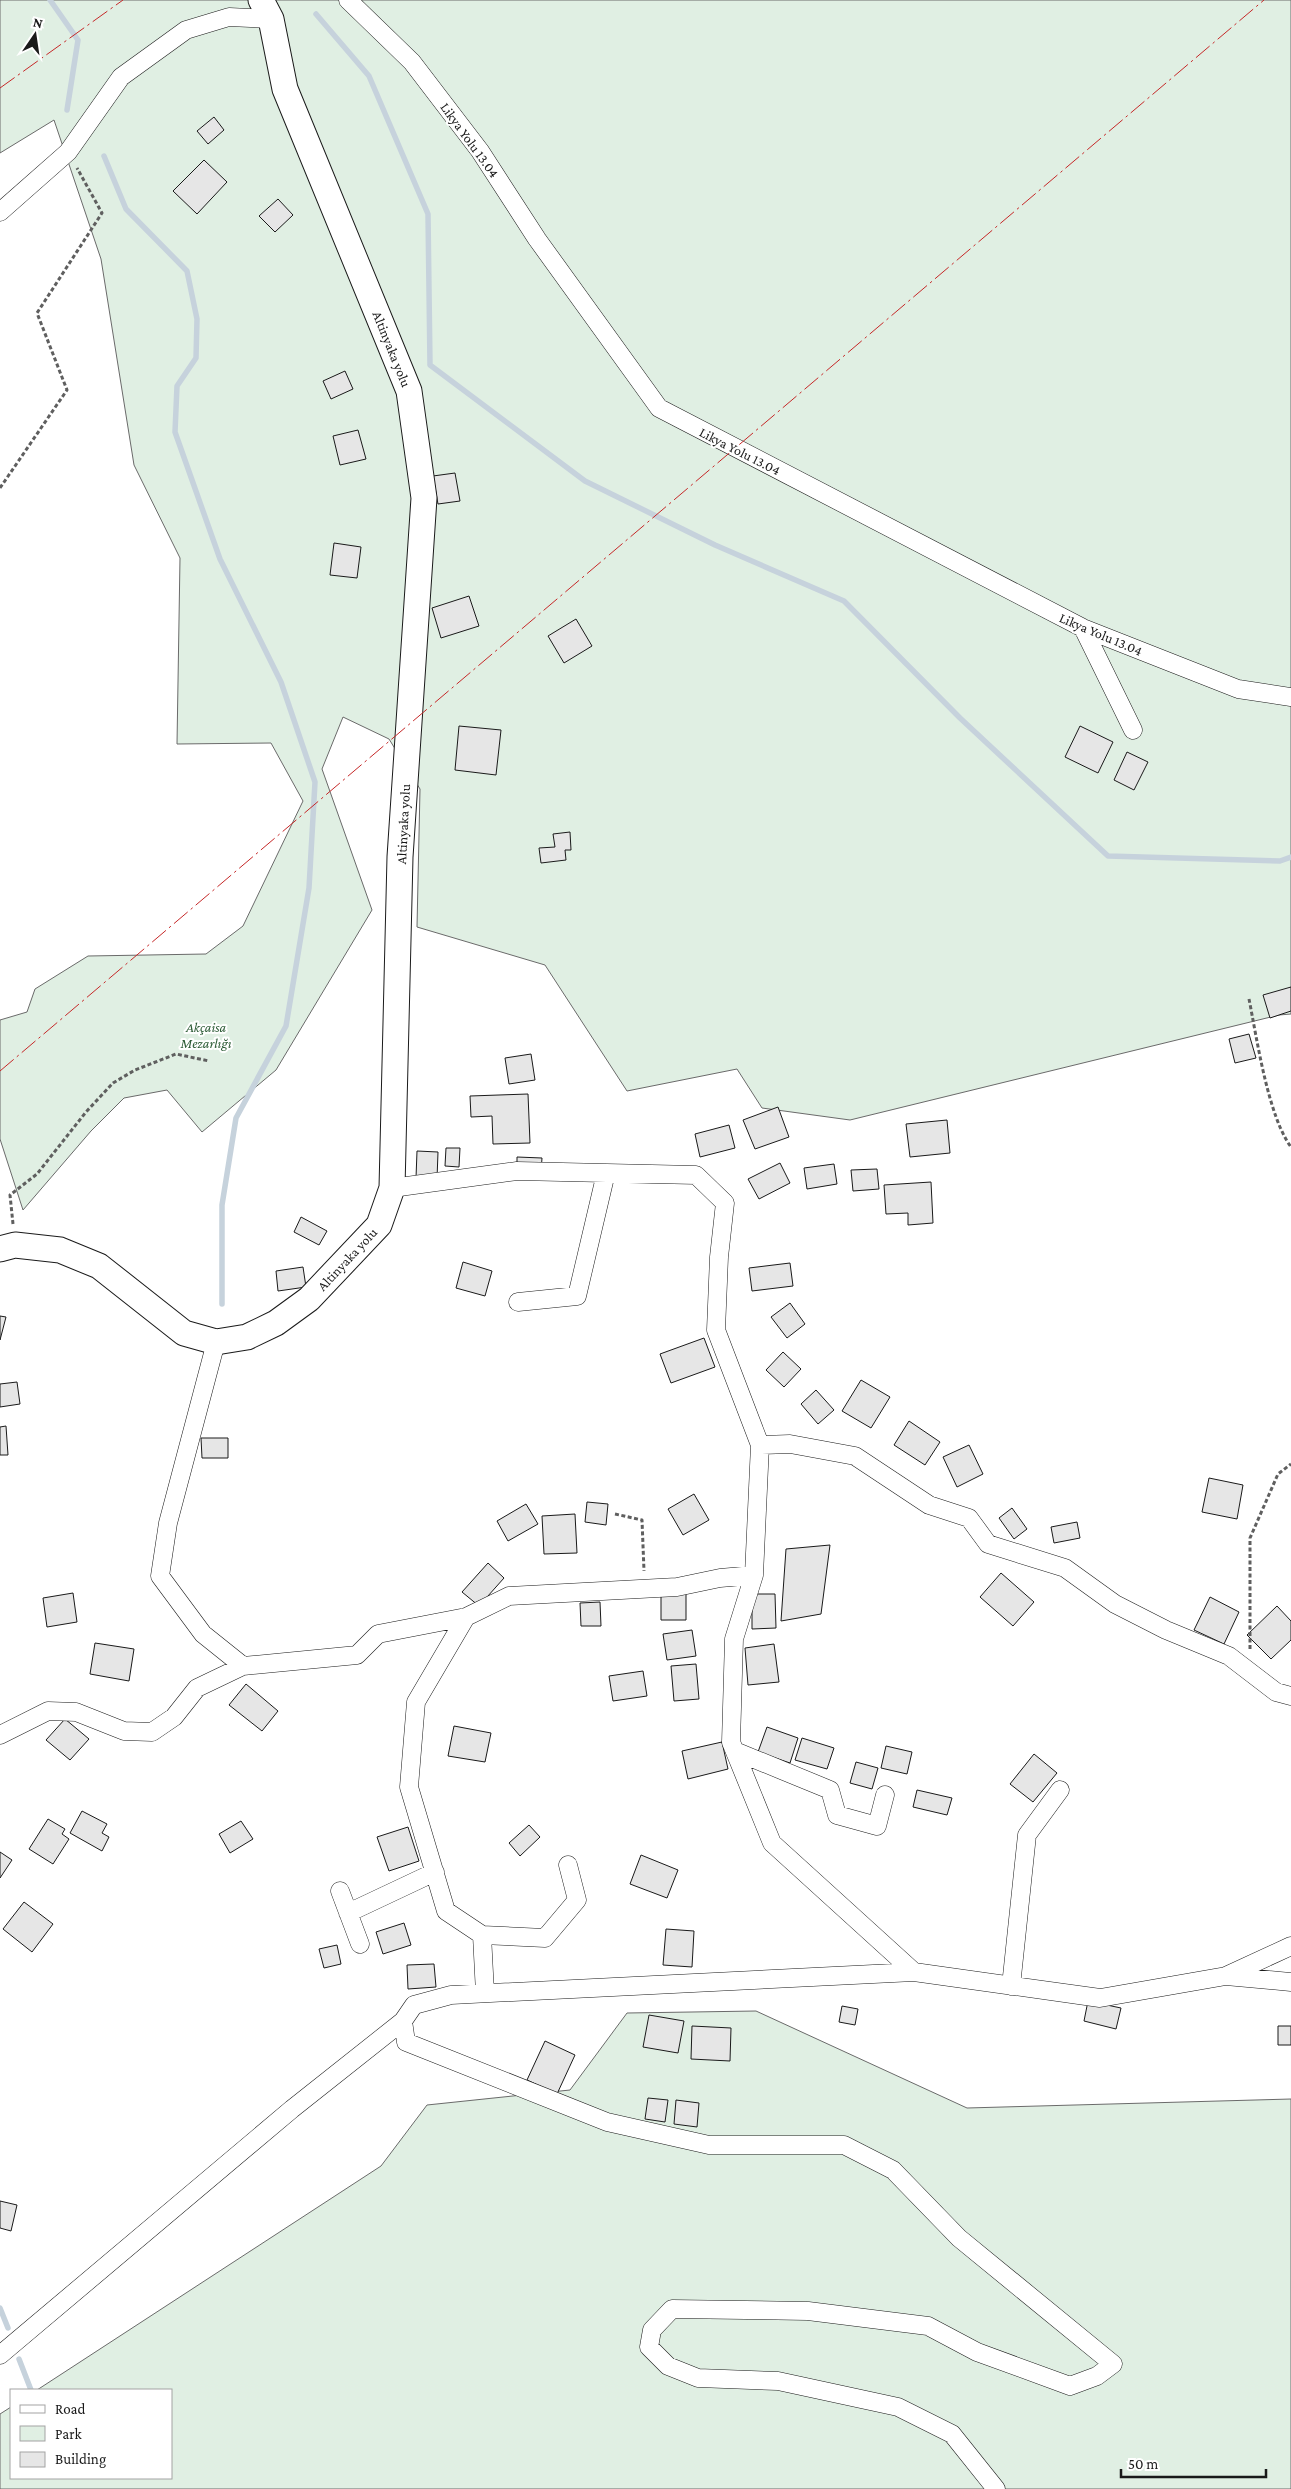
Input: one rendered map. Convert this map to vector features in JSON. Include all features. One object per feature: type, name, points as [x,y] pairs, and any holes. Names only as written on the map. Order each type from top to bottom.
[{"type":"main road","name":"Altinyaka yolu","points":[[8,1247],[60,1250],[98,1266],[184,1333],[216,1342],[247,1337],[276,1323],[309,1299],[379,1225],[392,1188],[400,857],[424,498],[408,391],[285,89],[266,10]]},
{"type":"street","name":"Likya Yolu 13.04","points":[[348,0],[412,62],[480,151],[537,239],[659,408],[1083,628],[1238,689],[1291,698]]},
{"type":"street","points":[[0,212],[68,152],[121,77],[186,30],[229,17],[266,10]]},
{"type":"street","points":[[1083,628],[1133,730]]},
{"type":"street","points":[[392,1188],[517,1171],[696,1175],[725,1203],[719,1257],[716,1330],[760,1445],[754,1576],[734,1639],[731,1742],[772,1843],[914,1972]]},
{"type":"street","points":[[518,1302],[577,1296],[606,1173]]},
{"type":"street","points":[[216,1342],[168,1523],[160,1576],[203,1634],[243,1666]]},
{"type":"street","points":[[760,1445],[790,1444],[855,1456],[929,1505],[969,1518],[988,1544],[1065,1568],[1114,1604],[1166,1630],[1228,1656],[1276,1692],[1291,1696]]},
{"type":"street","points":[[0,1735],[48,1711],[76,1712],[124,1731],[152,1732],[174,1717],[197,1688],[243,1666],[357,1655],[378,1634],[466,1617],[509,1596],[676,1587],[720,1578],[754,1576]]},
{"type":"street","points":[[466,1617],[416,1702],[408,1787],[446,1911],[482,1935],[545,1938],[577,1900],[568,1865]]},
{"type":"street","points":[[735,1752],[830,1790],[837,1815],[877,1826],[885,1795]]},
{"type":"street","points":[[1012,1986],[1027,1835],[1060,1790]]},
{"type":"street","points":[[348,1913],[434,1872]]},
{"type":"street","points":[[340,1891],[360,1944]]},
{"type":"street","points":[[482,1935],[485,1993]]},
{"type":"street","points":[[0,2354],[292,2109],[403,2021],[414,2005],[451,1995],[914,1972],[1100,1998],[1226,1976],[1291,1946]]},
{"type":"street","points":[[1226,1976],[1291,1982]]},
{"type":"street","points":[[403,2021],[406,2042],[607,2122],[709,2145],[844,2145],[894,2170],[959,2238],[1113,2364],[1097,2376],[1070,2386],[977,2352],[928,2326],[808,2311],[672,2309],[652,2330],[650,2347],[668,2366],[698,2378],[778,2381],[898,2407],[952,2434],[996,2489]]},
{"type":"path","points":[[0,488],[67,390],[37,313],[102,213],[68,152]]},
{"type":"path","points":[[1249,999],[1265,1074],[1282,1136],[1291,1147]]},
{"type":"path","points":[[8,1247],[10,1195],[37,1174],[86,1112],[113,1083],[134,1070],[176,1054],[209,1061]]},
{"type":"path","points":[[1250,1672],[1250,1538],[1278,1474],[1291,1464]]},
{"type":"path","points":[[615,1514],[642,1520],[645,1589]]},
{"type":"green space","name":"Akçaisa Mezarlığı","points":[[0,0],[1291,0],[1291,1014],[1279,1015],[850,1120],[762,1108],[737,1069],[627,1091],[545,965],[417,927],[420,789],[389,739],[343,717],[322,769],[372,910],[276,1070],[202,1132],[167,1090],[124,1098],[91,1131],[23,1210],[0,1139],[0,1020],[27,1012],[35,989],[88,956],[206,954],[243,926],[303,801],[271,743],[177,744],[180,558],[134,465],[101,259],[54,120],[0,153]]},
{"type":"green space","points":[[756,2011],[967,2108],[1291,2099],[1291,2489],[0,2489],[0,2414],[10,2408],[10,2479],[172,2479],[172,2389],[39,2389],[381,2166],[427,2105],[570,2090],[627,2013]]},
{"type":"building","points":[[214,117],[224,130],[208,144],[197,131]]},
{"type":"building","points":[[204,160],[227,182],[197,214],[173,191]]},
{"type":"building","points":[[278,199],[293,215],[275,232],[259,216]]},
{"type":"building","points":[[345,371],[353,389],[331,399],[323,381]]},
{"type":"building","points":[[358,430],[366,459],[340,465],[333,436]]},
{"type":"building","points":[[455,473],[460,501],[438,504],[433,476]]},
{"type":"building","points":[[334,543],[361,547],[357,578],[330,575]]},
{"type":"building","points":[[469,596],[479,626],[441,638],[432,608]]},
{"type":"building","points":[[576,619],[592,646],[564,663],[548,636]]},
{"type":"building","points":[[459,726],[501,730],[496,775],[455,770]]},
{"type":"building","points":[[1080,726],[1113,742],[1098,773],[1065,757]]},
{"type":"building","points":[[1127,752],[1148,762],[1134,790],[1114,780]]},
{"type":"building","points":[[570,832],[571,850],[565,850],[566,860],[541,863],[539,848],[555,847],[553,834]]},
{"type":"building","points":[[1291,987],[1291,1011],[1270,1018],[1263,995]]},
{"type":"building","points":[[1249,1034],[1256,1058],[1235,1063],[1229,1039]]},
{"type":"building","points":[[531,1054],[535,1080],[509,1084],[505,1058]]},
{"type":"building","points":[[528,1094],[530,1143],[493,1144],[492,1116],[471,1117],[470,1096]]},
{"type":"building","points":[[778,1107],[789,1137],[755,1149],[743,1120]]},
{"type":"building","points":[[947,1120],[950,1153],[910,1157],[906,1124]]},
{"type":"building","points":[[729,1125],[735,1148],[700,1157],[695,1134]]},
{"type":"building","points":[[446,1148],[460,1148],[459,1167],[445,1166]]},
{"type":"building","points":[[417,1151],[438,1152],[437,1179],[416,1178]]},
{"type":"building","points":[[517,1157],[542,1158],[541,1172],[517,1171]]},
{"type":"building","points":[[780,1163],[790,1183],[759,1199],[748,1179]]},
{"type":"building","points":[[834,1164],[837,1184],[807,1189],[804,1168]]},
{"type":"building","points":[[877,1169],[879,1189],[853,1191],[851,1170]]},
{"type":"building","points":[[931,1182],[933,1223],[908,1225],[908,1213],[886,1214],[884,1185]]},
{"type":"building","points":[[301,1217],[327,1231],[319,1245],[294,1232]]},
{"type":"building","points":[[463,1262],[492,1271],[485,1296],[456,1288]]},
{"type":"building","points":[[790,1263],[793,1286],[752,1291],[749,1268]]},
{"type":"building","points":[[303,1267],[306,1287],[278,1291],[276,1271]]},
{"type":"building","points":[[790,1303],[805,1324],[787,1338],[771,1317]]},
{"type":"building","points":[[0,1316],[6,1317],[0,1340]]},
{"type":"building","points":[[704,1338],[715,1367],[671,1383],[660,1354]]},
{"type":"building","points":[[783,1352],[801,1369],[784,1387],[766,1370]]},
{"type":"building","points":[[861,1380],[890,1397],[871,1428],[842,1411]]},
{"type":"building","points":[[17,1382],[20,1404],[0,1407],[0,1384]]},
{"type":"building","points":[[816,1390],[834,1410],[818,1424],[801,1404]]},
{"type":"building","points":[[909,1421],[940,1442],[925,1465],[894,1445]]},
{"type":"building","points":[[6,1426],[8,1455],[0,1455],[0,1427]]},
{"type":"building","points":[[201,1438],[228,1438],[228,1458],[202,1458]]},
{"type":"building","points":[[969,1445],[983,1474],[957,1487],[943,1457]]},
{"type":"building","points":[[1209,1478],[1243,1485],[1237,1519],[1202,1512]]},
{"type":"building","points":[[694,1494],[709,1520],[683,1535],[668,1509]]},
{"type":"building","points":[[587,1502],[608,1504],[606,1525],[585,1522]]},
{"type":"building","points":[[526,1504],[538,1524],[508,1541],[497,1521]]},
{"type":"building","points":[[1012,1508],[1027,1529],[1014,1539],[999,1518]]},
{"type":"building","points":[[575,1514],[577,1553],[544,1554],[542,1516]]},
{"type":"building","points":[[1077,1522],[1080,1538],[1054,1543],[1051,1527]]},
{"type":"building","points":[[830,1545],[821,1614],[781,1621],[786,1549]]},
{"type":"building","points":[[488,1563],[504,1578],[479,1606],[462,1592]]},
{"type":"building","points":[[1001,1573],[1034,1602],[1013,1626],[980,1597]]},
{"type":"building","points":[[73,1593],[77,1622],[47,1627],[43,1598]]},
{"type":"building","points":[[686,1593],[686,1620],[661,1620],[661,1594]]},
{"type":"building","points":[[752,1594],[775,1594],[776,1628],[752,1629]]},
{"type":"building","points":[[1210,1597],[1239,1612],[1224,1644],[1194,1630]]},
{"type":"building","points":[[600,1602],[601,1626],[581,1626],[580,1603]]},
{"type":"building","points":[[1277,1606],[1291,1621],[1291,1640],[1271,1659],[1247,1635]]},
{"type":"building","points":[[692,1630],[696,1656],[667,1660],[663,1634]]},
{"type":"building","points":[[95,1643],[134,1649],[129,1681],[90,1674]]},
{"type":"building","points":[[774,1644],[779,1682],[748,1685],[745,1648]]},
{"type":"building","points":[[696,1664],[699,1699],[674,1701],[671,1666]]},
{"type":"building","points":[[643,1671],[647,1696],[613,1701],[609,1676]]},
{"type":"building","points":[[246,1684],[278,1711],[262,1731],[229,1705]]},
{"type":"building","points":[[65,1719],[89,1739],[70,1760],[46,1740]]},
{"type":"building","points":[[454,1726],[491,1733],[485,1762],[448,1756]]},
{"type":"building","points":[[767,1727],[798,1738],[790,1763],[758,1752]]},
{"type":"building","points":[[802,1738],[834,1748],[827,1769],[795,1760]]},
{"type":"building","points":[[722,1742],[728,1769],[688,1779],[682,1751]]},
{"type":"building","points":[[886,1746],[912,1752],[907,1774],[881,1768]]},
{"type":"building","points":[[1034,1754],[1057,1773],[1033,1802],[1010,1784]]},
{"type":"building","points":[[856,1762],[878,1768],[872,1789],[850,1783]]},
{"type":"building","points":[[917,1790],[952,1798],[947,1815],[913,1807]]},
{"type":"building","points":[[82,1811],[107,1824],[102,1833],[109,1837],[102,1851],[70,1833]]},
{"type":"building","points":[[48,1819],[65,1829],[62,1834],[69,1839],[53,1864],[29,1849]]},
{"type":"building","points":[[241,1821],[253,1839],[230,1853],[219,1834]]},
{"type":"building","points":[[529,1825],[540,1837],[520,1856],[509,1843]]},
{"type":"building","points":[[408,1827],[419,1861],[389,1871],[377,1837]]},
{"type":"building","points":[[0,1852],[12,1860],[0,1878]]},
{"type":"building","points":[[641,1855],[678,1870],[667,1898],[630,1884]]},
{"type":"building","points":[[24,1902],[53,1924],[32,1952],[3,1929]]},
{"type":"building","points":[[404,1923],[411,1945],[383,1954],[376,1932]]},
{"type":"building","points":[[666,1929],[694,1931],[692,1967],[663,1965]]},
{"type":"building","points":[[337,1945],[341,1964],[324,1968],[319,1949]]},
{"type":"building","points":[[434,1964],[436,1987],[408,1989],[407,1965]]},
{"type":"building","points":[[1088,2001],[1121,2008],[1116,2029],[1084,2021]]},
{"type":"building","points":[[842,2006],[858,2009],[855,2025],[839,2022]]},
{"type":"building","points":[[649,2015],[684,2021],[678,2053],[643,2047]]},
{"type":"building","points":[[692,2026],[731,2028],[730,2061],[691,2059]]},
{"type":"building","points":[[1278,2026],[1291,2026],[1291,2045],[1278,2045]]},
{"type":"building","points":[[545,2041],[575,2055],[557,2094],[527,2080]]},
{"type":"building","points":[[648,2098],[668,2100],[665,2122],[645,2119]]},
{"type":"building","points":[[676,2100],[699,2103],[697,2127],[674,2124]]},
{"type":"building","points":[[0,2201],[17,2205],[11,2231],[0,2228]]},
{"type":"waterway","points":[[50,0],[78,40],[67,110]]},
{"type":"waterway","points":[[316,14],[369,76],[428,214],[430,365],[585,481],[715,545],[844,601],[960,718],[1108,856],[1280,861],[1291,857]]},
{"type":"waterway","points":[[104,156],[126,209],[187,271],[197,319],[196,358],[177,386],[175,432],[220,559],[281,682],[315,782],[309,888],[286,1026],[236,1118],[222,1205],[222,1304]]},
{"type":"waterway","points":[[0,2308],[8,2328]]},
{"type":"waterway","points":[[19,2359],[31,2389]]},
{"type":"power","points":[[0,88],[123,0]]},
{"type":"power","points":[[0,1071],[1264,0]]}]
